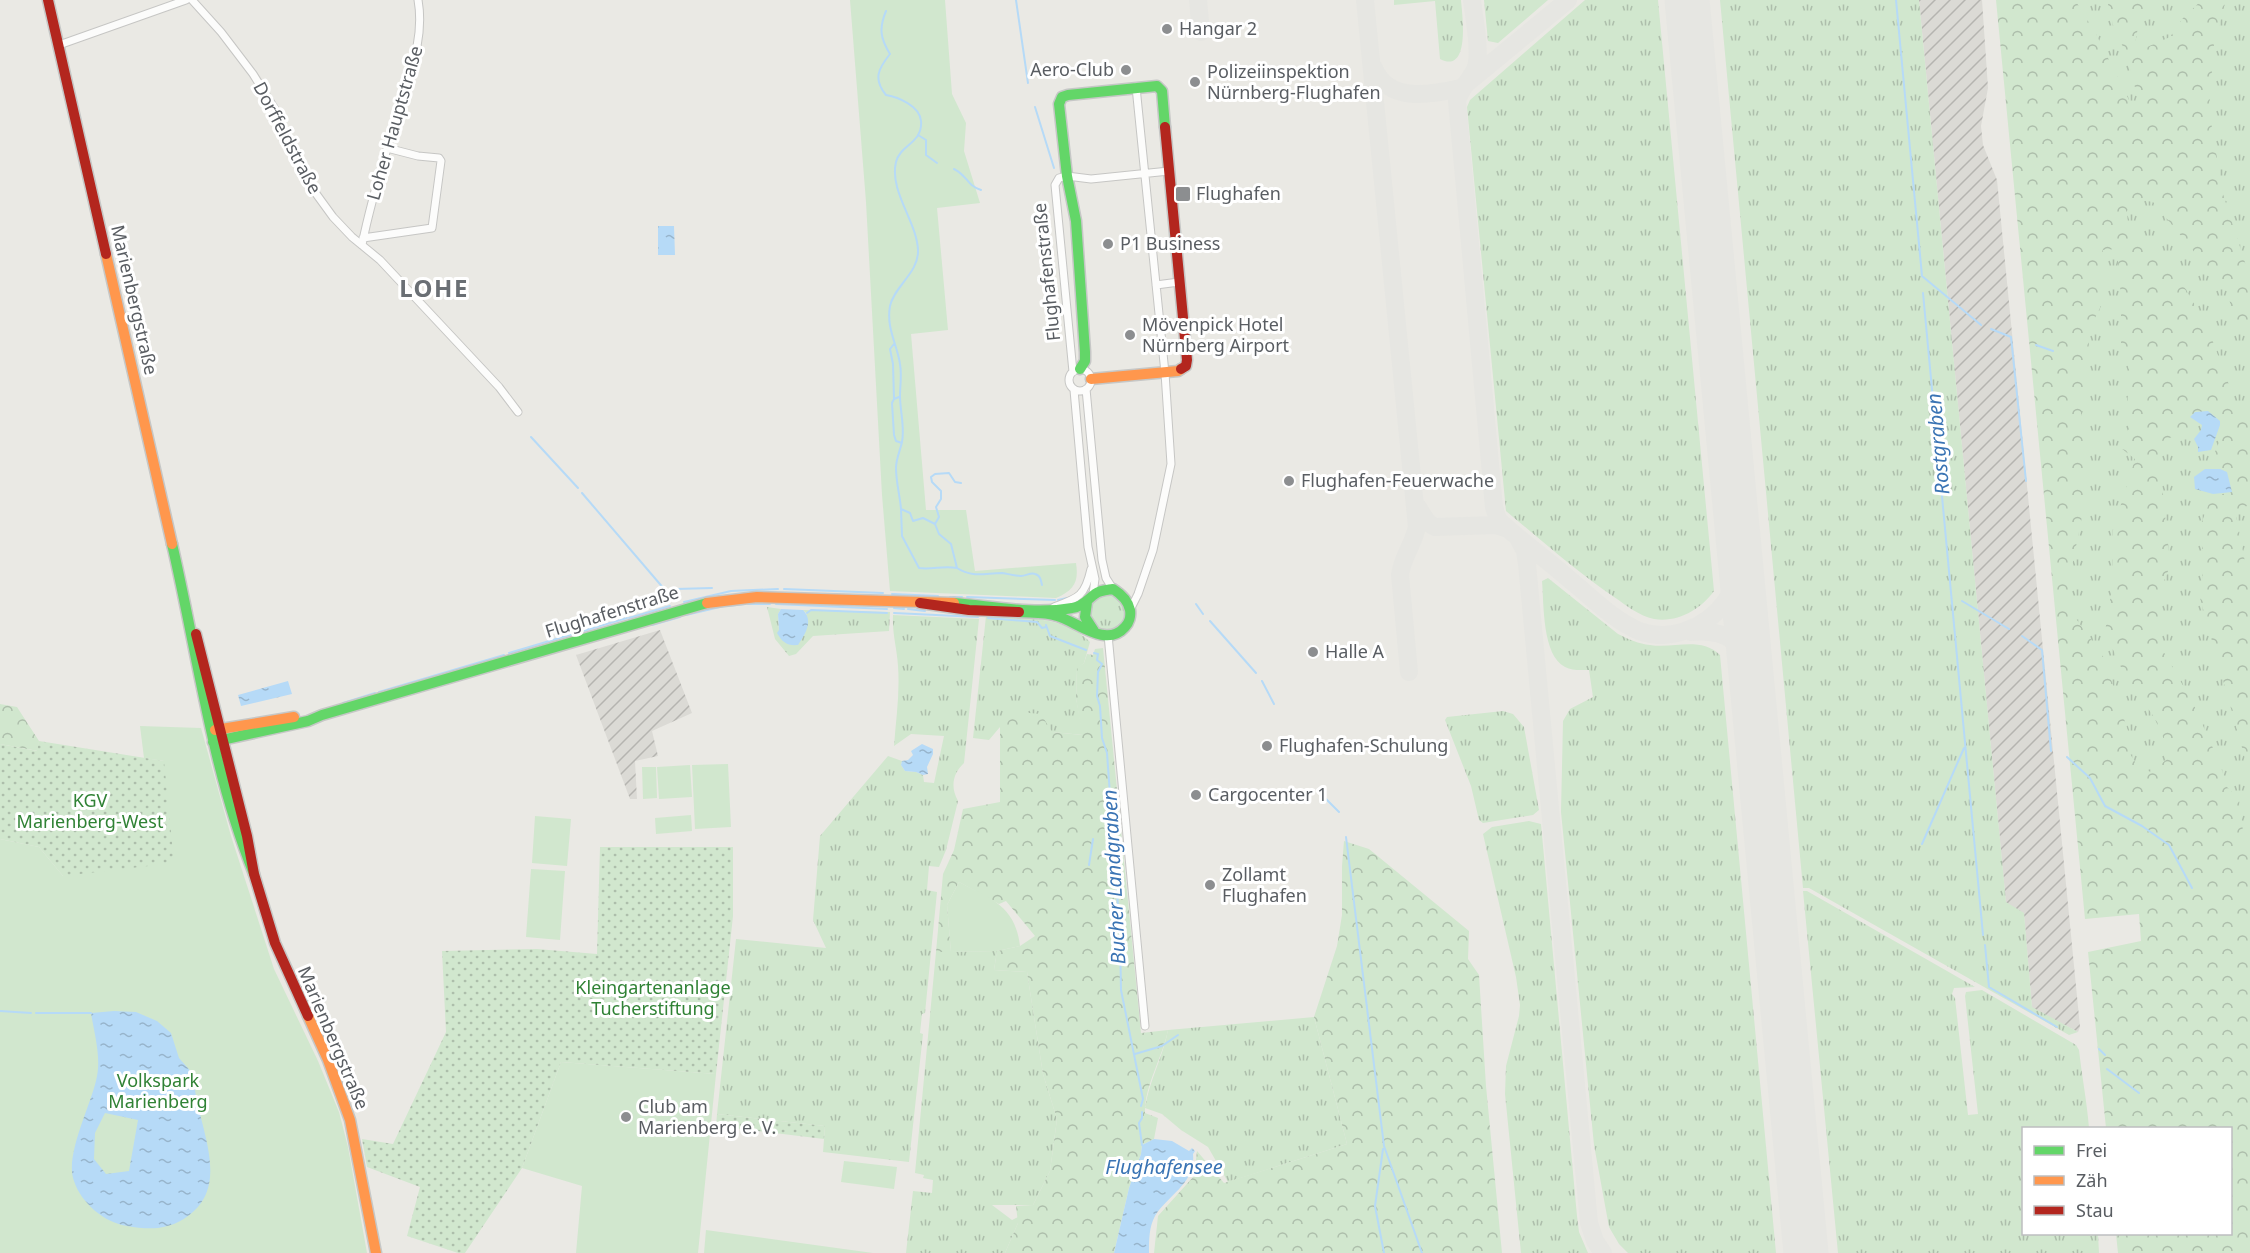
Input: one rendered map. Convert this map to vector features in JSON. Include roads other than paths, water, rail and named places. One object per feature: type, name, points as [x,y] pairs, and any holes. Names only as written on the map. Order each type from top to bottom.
[{"type":"main road","name":"Marienbergstraße","points":[[48,0],[187,608],[196,634],[217,736],[254,874],[282,961],[328,1060],[347,1110],[376,1253]]},
{"type":"main road","name":"Flughafenstraße","points":[[1077,371],[1085,361],[1085,352],[1076,221],[1067,176],[1059,104],[1062,97],[1152,85],[1162,91],[1186,366],[1182,370],[1089,384]]},
{"type":"main road","name":"Flughafenstraße","points":[[217,736],[308,721],[669,613],[720,600],[766,597],[957,603],[1045,610],[1071,609],[1113,589]]},
{"type":"main road","points":[[1108,635],[1116,634],[1125,627],[1130,619],[1131,608],[1124,596],[1113,589]]},
{"type":"main road","name":"Flughafenstraße","points":[[1090,598],[1085,610],[1086,620],[1095,632]]},
{"type":"main road","name":"Flughafenstraße","points":[[920,603],[961,609],[1046,614],[1108,635]]},
{"type":"street","points":[[58,45],[186,0]]},
{"type":"street","name":"Dorffeldstraße","points":[[192,0],[221,32],[265,92],[317,195],[333,217],[363,241],[499,387],[518,412]]},
{"type":"street","name":"Loher Hauptstraße","points":[[363,241],[370,205],[418,45],[421,16],[418,0]]},
{"type":"street","points":[[1131,608],[1153,550],[1171,464],[1165,373],[1136,87]]},
{"type":"street","points":[[363,241],[432,228],[441,161],[439,158],[418,156],[387,148]]},
{"type":"street","points":[[1067,176],[1090,179],[1169,171]]},
{"type":"street","name":"Flughafenstraße","points":[[1067,176],[1059,178],[1055,185],[1077,371],[1069,380],[1074,390],[1088,548],[1095,579],[1090,598]]},
{"type":"street","points":[[1156,285],[1179,282]]},
{"type":"street","points":[[1077,371],[1086,371],[1089,384],[1102,560],[1106,578],[1113,589]]},
{"type":"street","name":"Flughafenstraße","points":[[1074,390],[1081,391],[1089,384]]},
{"type":"street","name":"Flughafenstraße","points":[[1045,610],[1080,597],[1086,588],[1092,564]]},
{"type":"street","points":[[1108,635],[1145,1026]]},
{"type":"water","points":[[658,226],[674,226],[675,255],[658,255]]},
{"type":"water","points":[[2208,411],[2220,421],[2220,425],[2211,450],[2198,452],[2194,439],[2202,425],[2190,417],[2195,412]]},
{"type":"water","points":[[2205,469],[2220,469],[2227,472],[2232,492],[2213,494],[2195,489],[2194,477]]},
{"type":"water","points":[[781,609],[803,610],[806,614],[807,628],[798,645],[785,643],[777,633],[779,630],[778,614]]},
{"type":"water","points":[[288,681],[292,694],[241,706],[238,695]]},
{"type":"water","points":[[922,744],[933,749],[927,767],[928,774],[905,771],[901,765],[902,761],[908,760],[913,755],[911,751]]},
{"type":"water","points":[[136,1012],[157,1021],[171,1033],[179,1058],[194,1075],[195,1092],[208,1149],[209,1186],[202,1202],[188,1216],[174,1224],[159,1228],[144,1228],[110,1221],[95,1211],[77,1189],[72,1170],[73,1158],[98,1068],[97,1044],[91,1013]],"holes":[[[105,1113],[138,1120],[129,1171],[106,1174],[94,1159],[95,1133]]]},
{"type":"water","name":"Flughafensee","points":[[1154,1139],[1172,1141],[1189,1151],[1192,1148],[1195,1151],[1190,1173],[1186,1181],[1155,1216],[1150,1229],[1149,1253],[1114,1253],[1142,1145]]},
{"type":"waterway","name":"Bucher Landgraben","points":[[1016,0],[1028,83]]},
{"type":"waterway","name":"Rostgraben","points":[[1896,0],[1922,276],[1981,325]]},
{"type":"waterway","name":"Bucher Landgraben","points":[[886,11],[882,33],[890,54],[880,69],[879,84],[886,95],[902,100],[913,107],[921,121],[921,128],[915,139],[898,156],[895,173],[896,184],[913,229],[918,250],[915,266],[892,299],[889,314],[901,372],[903,436],[896,468],[901,509],[910,513],[913,521],[923,518],[935,524],[939,534],[951,544],[957,568],[973,574],[1002,573],[1021,576],[1033,574],[1039,577],[1042,585]]},
{"type":"waterway","name":"Bucher Landgraben","points":[[1035,107],[1054,168]]},
{"type":"waterway","points":[[918,135],[926,140],[926,155],[937,163]]},
{"type":"waterway","points":[[954,169],[972,186],[981,190]]},
{"type":"waterway","points":[[1923,293],[1983,935]]},
{"type":"waterway","points":[[1991,329],[2011,337],[2026,481]]},
{"type":"waterway","name":"Bucher Landgraben","points":[[894,344],[890,349],[894,399]]},
{"type":"waterway","points":[[2036,345],[2053,351]]},
{"type":"waterway","name":"Bucher Landgraben","points":[[899,397],[892,403],[894,435],[896,441],[902,443]]},
{"type":"waterway","points":[[531,437],[578,488]]},
{"type":"waterway","points":[[935,524],[939,517],[936,507],[941,499],[941,491],[932,482],[931,477],[935,474],[949,473],[955,482],[961,483]]},
{"type":"waterway","points":[[582,493],[665,590]]},
{"type":"waterway","name":"Bucher Landgraben","points":[[901,509],[902,536],[919,568],[957,568]]},
{"type":"waterway","points":[[676,589],[712,588]]},
{"type":"waterway","points":[[684,602],[731,591],[778,589]]},
{"type":"waterway","points":[[784,589],[883,593]]},
{"type":"waterway","points":[[892,594],[938,596]]},
{"type":"waterway","points":[[950,597],[962,597]]},
{"type":"waterway","points":[[967,597],[1055,600]]},
{"type":"waterway","points":[[1058,600],[1067,598]]},
{"type":"waterway","name":"Rostgraben","points":[[1962,601],[2009,629]]},
{"type":"waterway","points":[[728,606],[745,604]]},
{"type":"waterway","points":[[748,604],[770,604]]},
{"type":"waterway","points":[[776,604],[887,609]]},
{"type":"waterway","points":[[1196,604],[1203,614]]},
{"type":"waterway","points":[[629,618],[670,606]]},
{"type":"waterway","points":[[686,615],[724,606]]},
{"type":"waterway","points":[[894,608],[904,609]]},
{"type":"waterway","points":[[908,609],[925,611]]},
{"type":"waterway","points":[[807,613],[811,610],[887,613]]},
{"type":"waterway","points":[[894,613],[978,617]]},
{"type":"waterway","points":[[652,625],[680,617]]},
{"type":"waterway","points":[[509,653],[627,618]]},
{"type":"waterway","points":[[988,618],[1037,622],[1042,628],[1046,627]]},
{"type":"waterway","points":[[1210,621],[1256,673]]},
{"type":"waterway","name":"Bucher Landgraben","points":[[1046,625],[1050,636],[1086,650]]},
{"type":"waterway","name":"Rostgraben","points":[[2022,636],[2042,650],[2051,751]]},
{"type":"waterway","name":"Bucher Landgraben","points":[[1094,653],[1098,654],[1097,660],[1102,664],[1098,672],[1097,696],[1102,738],[1107,753],[1120,934],[1121,990],[1143,1099],[1141,1106]]},
{"type":"waterway","points":[[379,692],[504,655]]},
{"type":"waterway","points":[[1262,681],[1274,704]]},
{"type":"waterway","points":[[343,703],[375,693]]},
{"type":"waterway","points":[[1922,844],[1964,748]]},
{"type":"waterway","name":"Rostgraben","points":[[2067,757],[2090,778],[2105,806],[2142,826],[2169,845],[2192,888]]},
{"type":"waterway","points":[[1326,799],[1339,812]]},
{"type":"waterway","points":[[1346,837],[1384,1146],[1422,1253]]},
{"type":"waterway","points":[[1089,865],[1093,839]]},
{"type":"waterway","points":[[1985,945],[1989,987],[2057,1027]]},
{"type":"waterway","points":[[0,1011],[31,1013]]},
{"type":"waterway","points":[[36,1013],[91,1013]]},
{"type":"waterway","points":[[1135,1054],[1162,1046],[1178,1035]]},
{"type":"waterway","points":[[2099,1049],[2105,1055]]},
{"type":"waterway","points":[[2107,1069],[2139,1093]]},
{"type":"waterway","name":"Bucher Landgraben","points":[[1142,1112],[1139,1123],[1142,1145]]},
{"type":"waterway","points":[[1383,1149],[1375,1206],[1384,1253]]},
{"type":"place","name":"Hangar 2","points":[[1167,29]]},
{"type":"place","name":"Aero-Club","points":[[1126,70]]},
{"type":"place","name":"Polizeiinspektion Nürnberg-Flughafen","points":[[1195,82]]},
{"type":"place","name":"Flughafen","points":[[1183,194]]},
{"type":"place","name":"P1 Business","points":[[1108,244]]},
{"type":"place","name":"Mövenpick Hotel Nürnberg Airport","points":[[1130,335]]},
{"type":"place","name":"Flughafen-Feuerwache","points":[[1289,481]]},
{"type":"place","name":"Halle A","points":[[1313,652]]},
{"type":"place","name":"Flughafen-Schulung","points":[[1267,746]]},
{"type":"place","name":"Cargocenter 1","points":[[1196,795]]},
{"type":"place","name":"Zollamt Flughafen","points":[[1210,885]]},
{"type":"place","name":"Club am Marienberg e. V.","points":[[626,1117]]},
{"type":"district","name":"LOHE","points":[[434,289]]},
{"type":"park label","name":"KGV Marienberg-West","points":[[90,811]]},
{"type":"park label","name":"Kleingartenanlage Tucherstiftung","points":[[653,998]]},
{"type":"park label","name":"Volkspark Marienberg","points":[[158,1091]]}]
